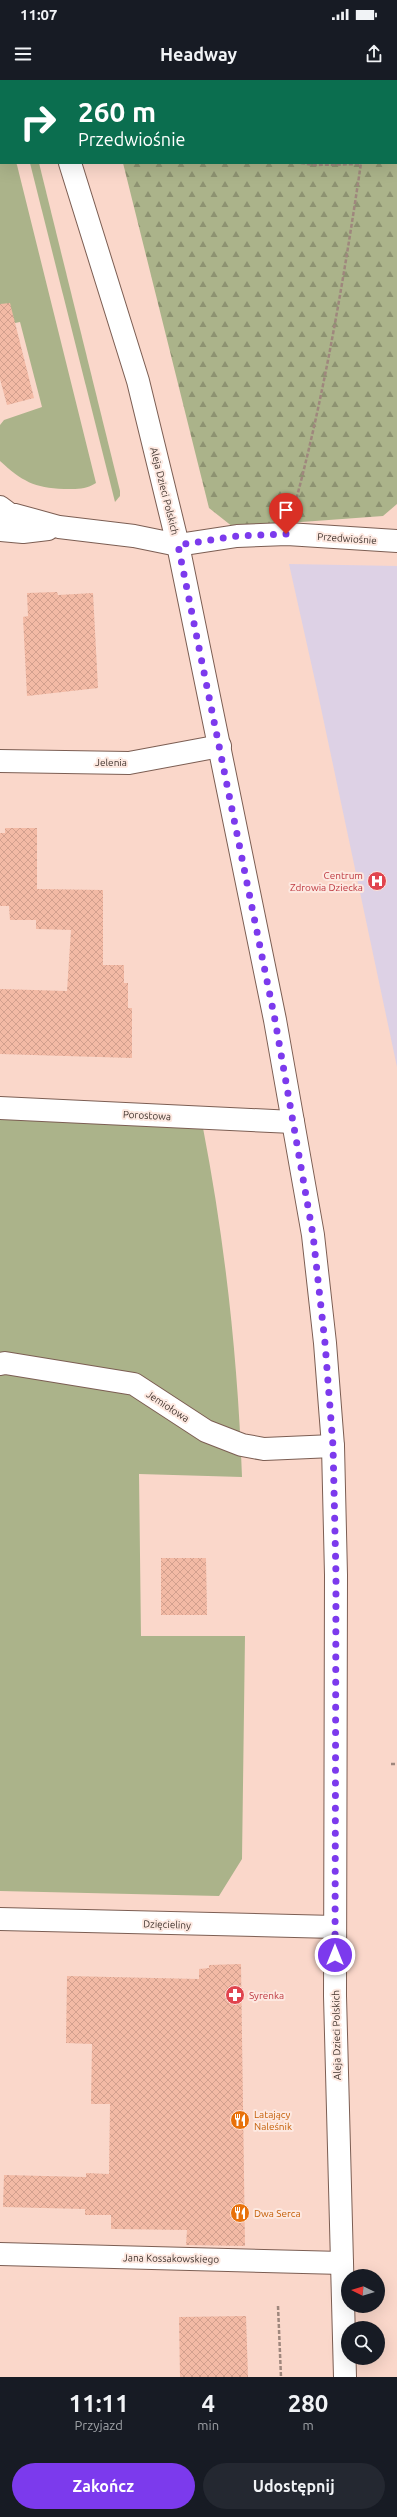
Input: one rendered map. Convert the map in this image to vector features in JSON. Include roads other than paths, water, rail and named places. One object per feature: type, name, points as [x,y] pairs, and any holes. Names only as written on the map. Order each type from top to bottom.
[{"type":"street","name":"Aleja Dzieci Polskich","points":[[70,164],[138,382],[178,545],[220,746],[294,1122],[313,1235],[325,1343],[333,1446],[336,1576],[335,1927],[345,2377]]},
{"type":"street","points":[[0,507],[8,513],[59,528],[134,536],[178,545]]},
{"type":"street","points":[[0,530],[23,532],[59,528]]},
{"type":"street","name":"Przedwiośnie","points":[[178,545],[237,536],[286,534],[397,541]]},
{"type":"street","name":"Jelenia","points":[[0,761],[129,763],[220,746]]},
{"type":"street","name":"Porostowa","points":[[0,1108],[294,1122]]},
{"type":"street","name":"Jemiołowa","points":[[0,1364],[5,1363],[134,1384],[206,1431],[242,1445],[264,1449],[333,1446]]},
{"type":"street","name":"Dzięcieliny","points":[[0,1919],[335,1927]]},
{"type":"street","name":"Jana Kossakowskiego","points":[[0,2254],[342,2263]]},
{"type":"place","name":"Centrum Zdrowia Dziecka","points":[[377,881]]},
{"type":"place","name":"Syrenka","points":[[235,1995]]},
{"type":"place","name":"Latający Naleśnik","points":[[240,2120]]},
{"type":"place","name":"Dwa Serca","points":[[240,2213]]}]
